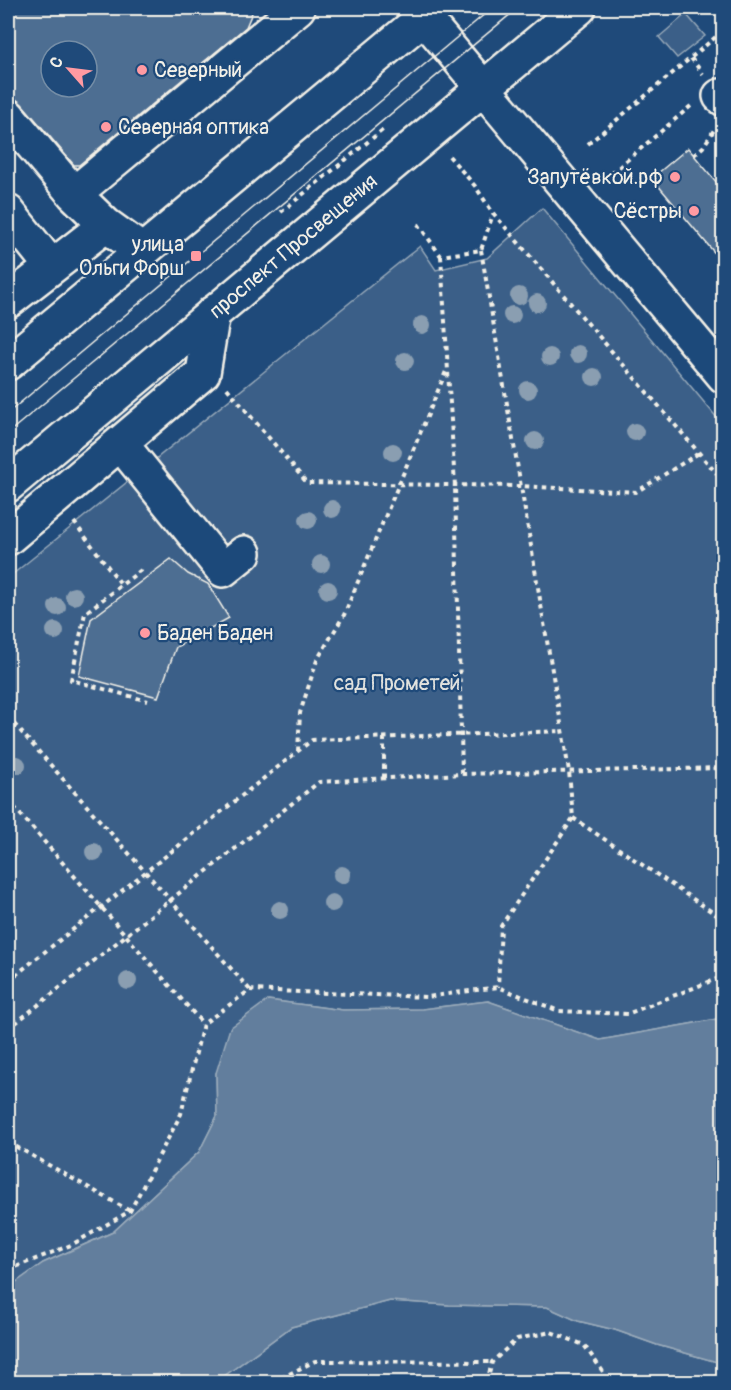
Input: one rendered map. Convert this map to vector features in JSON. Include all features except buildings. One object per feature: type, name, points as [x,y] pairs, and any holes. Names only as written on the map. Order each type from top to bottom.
[{"type":"main road","points":[[74,194],[298,8]]},
{"type":"main road","name":"проспект Просвещения","points":[[8,485],[579,8]]},
{"type":"main road","points":[[8,363],[425,11],[483,87],[723,376]]},
{"type":"main road","points":[[8,116],[74,194],[106,225],[142,250]]},
{"type":"main road","points":[[8,212],[51,266]]},
{"type":"main road","points":[[8,301],[106,225]]},
{"type":"main road","points":[[8,538],[202,373],[213,313]]},
{"type":"main road","points":[[121,444],[223,570],[244,553]]},
{"type":"path","points":[[588,144],[723,30]]},
{"type":"path","points":[[694,155],[703,147],[715,105]]},
{"type":"path","points":[[612,173],[715,105]]},
{"type":"path","points":[[281,212],[390,123]]},
{"type":"path","points":[[449,156],[475,186],[493,213],[723,482]]},
{"type":"path","points":[[493,213],[481,250],[563,731],[573,818],[501,926],[498,987]]},
{"type":"path","points":[[418,224],[441,256],[455,486],[462,774]]},
{"type":"path","points":[[441,256],[481,250]]},
{"type":"path","points":[[298,751],[300,712],[316,660],[344,615],[400,485],[447,367]]},
{"type":"path","points":[[223,383],[307,483],[520,486],[636,492],[699,453]]},
{"type":"path","points":[[73,521],[121,584]]},
{"type":"path","points":[[141,570],[85,613],[71,681],[148,702]]},
{"type":"path","points":[[8,717],[250,990]]},
{"type":"path","points":[[8,981],[312,740],[563,731]]},
{"type":"path","points":[[384,738],[384,778]]},
{"type":"path","points":[[8,1029],[319,782],[462,774],[723,768]]},
{"type":"path","points":[[8,800],[203,1024]]},
{"type":"path","points":[[573,818],[723,920]]},
{"type":"path","points":[[8,1270],[71,1245],[130,1211],[181,1114],[203,1024],[250,990],[427,997],[498,987],[559,1011],[627,1014],[723,976]]},
{"type":"path","points":[[8,1142],[130,1211]]},
{"type":"path","points":[[487,1383],[492,1362],[517,1339],[551,1332],[584,1345],[604,1373],[605,1383]]},
{"type":"path","points":[[273,1383],[315,1361],[492,1362]]},
{"type":"green space","points":[[686,14],[705,36],[677,58],[659,37]]},
{"type":"green space","name":"сад Прометей","points":[[542,208],[723,425],[723,1018],[600,1040],[488,1001],[422,1009],[343,1010],[268,1000],[216,1073],[217,1116],[199,1152],[113,1232],[43,1263],[8,1288],[8,578],[420,246],[436,270],[487,258]]},
{"type":"green space","points":[[390,1301],[547,1307],[578,1321],[615,1330],[657,1345],[717,1362],[724,1359],[723,1382],[216,1382],[291,1327]]},
{"type":"shaded area","points":[[268,1000],[343,1010],[422,1009],[488,1001],[600,1040],[723,1018],[723,1359],[717,1362],[657,1345],[615,1330],[578,1321],[547,1307],[390,1301],[291,1327],[216,1382],[10,1382],[8,1379],[8,1288],[43,1263],[113,1232],[199,1152],[217,1116],[216,1073],[230,1028]]},
{"type":"tram line","points":[[8,413],[492,8]]},
{"type":"tram line","points":[[8,433],[518,8]]},
{"type":"place","name":"Северный","points":[[142,70]]},
{"type":"place","name":"Северная оптика","points":[[106,127]]},
{"type":"place","name":"Запутёвкой.рф","points":[[675,177]]},
{"type":"place","name":"Сёстры","points":[[694,211]]},
{"type":"place","name":"улица Ольги Форш","points":[[196,256]]},
{"type":"place","name":"Баден Баден","points":[[145,633]]}]
